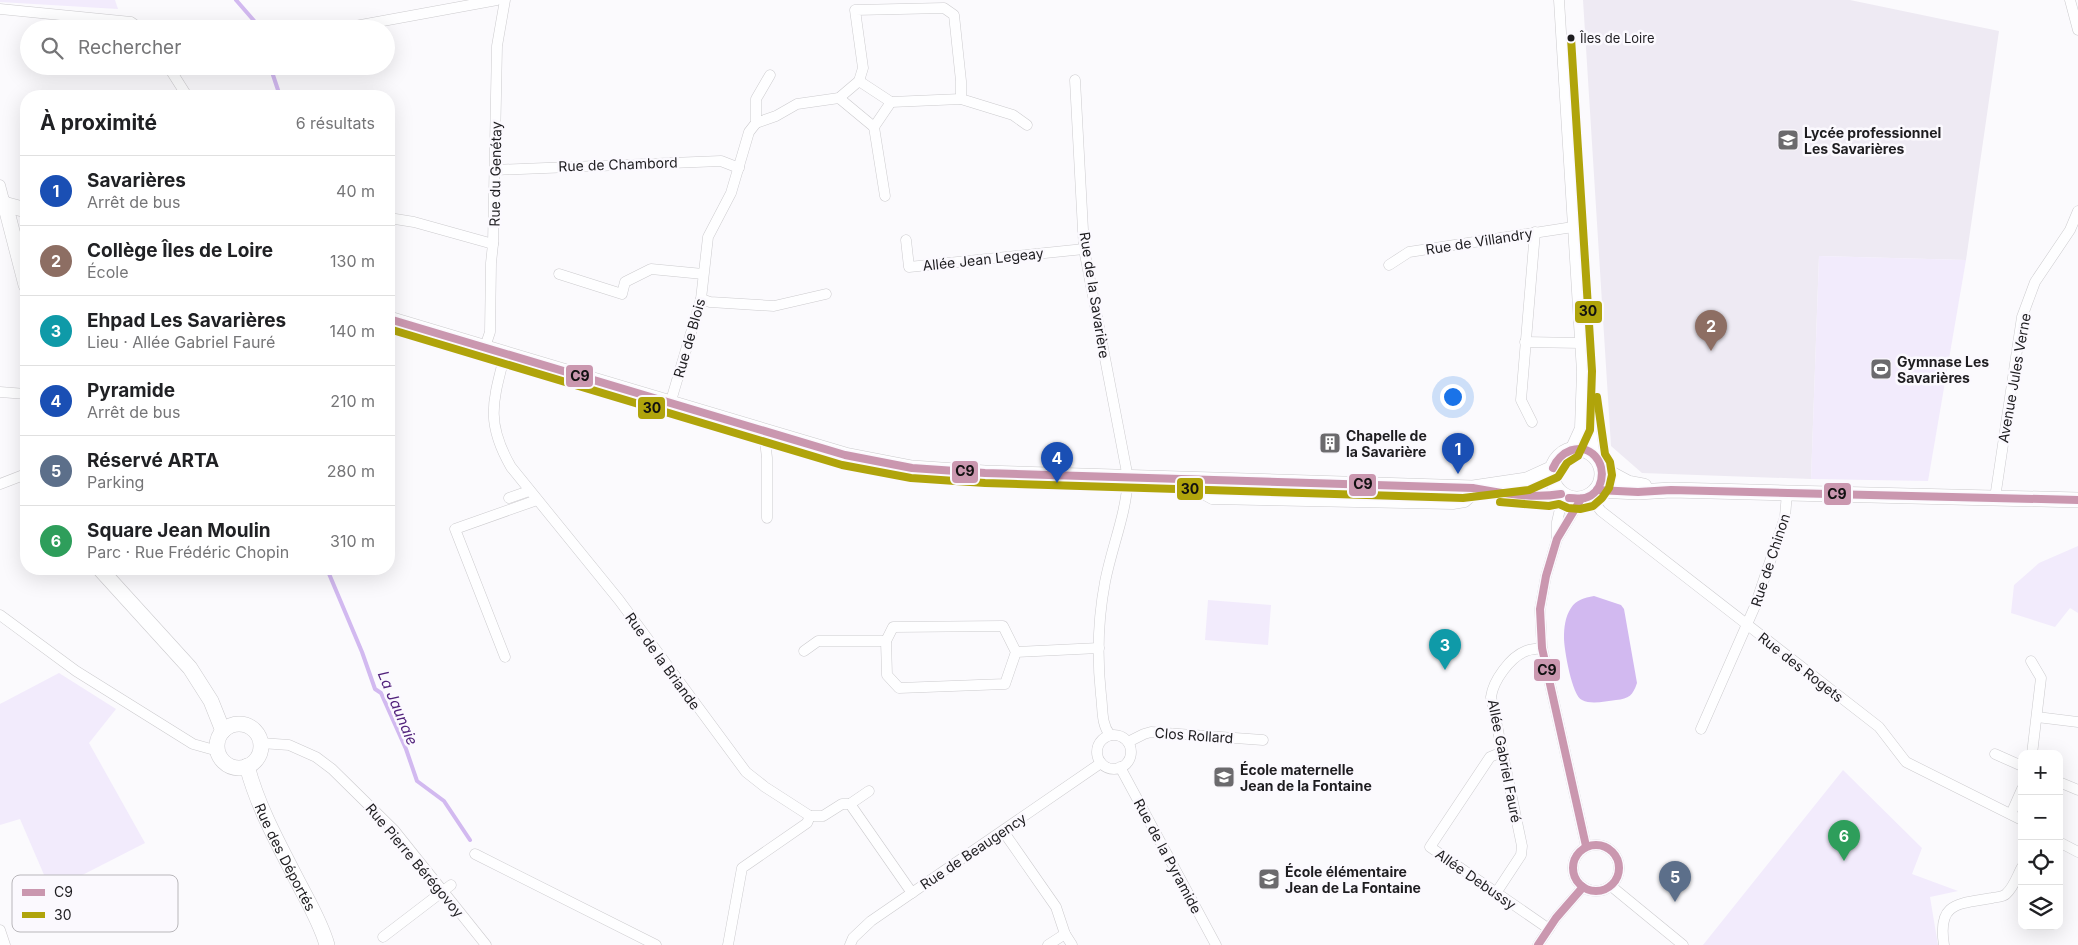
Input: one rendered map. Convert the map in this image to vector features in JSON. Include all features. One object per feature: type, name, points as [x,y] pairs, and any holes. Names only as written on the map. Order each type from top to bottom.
[{"type":"street","points":[[388,20],[497,0]]},
{"type":"street","name":"Rue du Genétay","points":[[485,347],[490,332],[491,263],[494,244],[497,46],[505,0]]},
{"type":"street","points":[[1559,0],[1582,372],[1580,428],[1570,450]]},
{"type":"street","points":[[2070,0],[2077,26]]},
{"type":"street","points":[[756,123],[776,116],[797,104],[839,98],[859,81],[863,68],[855,10],[944,8],[954,15],[961,99]]},
{"type":"street","points":[[0,9],[111,20]]},
{"type":"street","points":[[175,75],[183,90]]},
{"type":"street","name":"Rue de Blois","points":[[670,404],[701,299],[708,237],[731,193],[740,168],[749,132],[756,123],[756,99],[770,75]]},
{"type":"street","name":"Rue de la Savarière","points":[[1075,80],[1084,249],[1128,478]]},
{"type":"street","points":[[859,81],[891,102],[961,99],[1013,115],[1027,125]]},
{"type":"street","points":[[839,98],[874,127],[885,196]]},
{"type":"street","points":[[874,127],[891,102]]},
{"type":"street","name":"Rue de Chambord","points":[[494,170],[721,161],[740,168]]},
{"type":"street","points":[[0,185],[2,203],[20,264]]},
{"type":"street","points":[[2,203],[20,208]]},
{"type":"street","name":"Avenue Jules Verne","points":[[1995,498],[2022,317],[2035,282],[2070,230],[2078,211]]},
{"type":"street","points":[[395,219],[414,222],[494,244]]},
{"type":"street","name":"Rue de Villandry","points":[[1388,266],[1409,252],[1573,227]]},
{"type":"street","points":[[1532,422],[1521,400],[1535,232]]},
{"type":"street","name":"Allée Jean Legeay","points":[[906,240],[909,267],[1084,249]]},
{"type":"street","points":[[559,274],[622,294],[625,282],[651,269],[703,274]]},
{"type":"street","points":[[701,299],[710,302],[774,306],[826,294]]},
{"type":"street","points":[[395,321],[764,432],[845,455],[912,468],[985,473],[1476,489],[1549,496],[1562,495],[1571,499],[1590,495],[1671,490],[2078,500]]},
{"type":"street","points":[[1525,342],[1581,343]]},
{"type":"street","name":"Rue de la Briande","points":[[505,354],[493,399],[494,425],[499,447],[511,467],[619,600],[746,772],[765,787],[810,816]]},
{"type":"street","points":[[1582,372],[1602,480],[1577,509],[1557,539],[1546,576],[1540,609],[1542,648],[1586,846]]},
{"type":"street","points":[[0,392],[20,394]]},
{"type":"street","points":[[764,432],[767,458],[766,518]]},
{"type":"street","points":[[1557,539],[1556,522],[1562,495],[1553,482],[1553,468],[1560,456],[1570,450],[1583,450],[1628,483],[1671,490]]},
{"type":"street","points":[[1476,489],[1526,480],[1553,468]]},
{"type":"street","points":[[0,484],[20,476]]},
{"type":"street","points":[[1110,735],[1104,728],[1099,648],[1105,581],[1127,499],[1128,478]]},
{"type":"street","points":[[508,498],[529,491]]},
{"type":"street","name":"Rue de Chinon","points":[[1701,728],[1748,626],[1785,517],[1788,493]]},
{"type":"street","name":"Rue des Rogets","points":[[1590,495],[1601,511],[1879,727],[1906,762],[2018,818]]},
{"type":"street","points":[[505,657],[455,530],[537,500]]},
{"type":"street","points":[[108,575],[190,668],[211,701],[223,731]]},
{"type":"street","points":[[0,615],[76,671],[193,744],[218,751]]},
{"type":"street","points":[[1003,626],[1016,652],[1005,684],[899,688],[887,674],[886,641],[893,627],[1003,626]]},
{"type":"street","points":[[804,651],[818,641],[886,641]]},
{"type":"street","points":[[1016,652],[1099,648]]},
{"type":"street","name":"Allée Gabriel Fauré","points":[[1496,893],[1521,855],[1522,846],[1491,697],[1492,688],[1512,660],[1525,651],[1542,648]]},
{"type":"street","points":[[2031,660],[2041,678],[2033,750]]},
{"type":"street","points":[[211,701],[238,724]]},
{"type":"street","points":[[2037,717],[2078,722]]},
{"type":"street","points":[[238,724],[251,727],[261,743],[258,756],[247,766],[241,768],[229,765],[218,751],[218,740],[223,731],[238,724]]},
{"type":"street","name":"Clos Rollard","points":[[1128,742],[1151,732],[1263,740]]},
{"type":"street","points":[[1110,735],[1119,736],[1128,742],[1130,758],[1120,767],[1110,768],[1101,763],[1097,756],[1097,747],[1101,740],[1110,735]]},
{"type":"street","name":"Rue Pierre Bérégovoy","points":[[261,743],[289,745],[316,757],[332,769],[394,830],[447,889],[486,945]]},
{"type":"street","name":"Allée Debussy","points":[[1502,752],[1490,757],[1430,846],[1549,929]]},
{"type":"street","points":[[1995,754],[2018,764]]},
{"type":"street","name":"Rue de Beaugency","points":[[850,945],[853,938],[871,921],[1101,763]]},
{"type":"street","name":"Rue des Déportés","points":[[247,766],[252,784],[282,851],[321,926],[327,945]]},
{"type":"street","name":"Rue de la Pyramide","points":[[1120,767],[1216,945]]},
{"type":"street","points":[[2063,784],[2078,790]]},
{"type":"street","points":[[728,945],[742,868],[807,823],[810,816],[823,816],[842,804],[850,804],[869,792]]},
{"type":"street","points":[[2011,814],[2019,795]]},
{"type":"street","points":[[850,804],[912,893]]},
{"type":"street","points":[[1003,831],[1056,907],[1065,934],[1072,945]]},
{"type":"street","points":[[2063,844],[2078,852]]},
{"type":"street","points":[[1602,845],[1609,849],[1616,856],[1619,870],[1611,886],[1598,891],[1583,887],[1576,879],[1572,867],[1576,854],[1586,846],[1602,845]]},
{"type":"street","points":[[475,854],[656,945]]},
{"type":"street","points":[[1944,945],[1941,928],[1945,914],[1955,905],[2005,896],[2018,875]]},
{"type":"street","points":[[1611,886],[1683,945]]},
{"type":"street","points":[[1538,945],[1583,887]]},
{"type":"street","points":[[383,937],[447,889]]},
{"type":"street","points":[[0,930],[4,945]]},
{"type":"street","points":[[1048,945],[1065,934]]},
{"type":"shaded area","points":[[0,0],[115,0],[118,9],[0,2]]},
{"type":"shaded area","name":"Lycée professionnel Les Savarières","points":[[1583,0],[1850,0],[1999,31],[1966,260],[1819,256],[1811,479],[1642,473],[1611,446]]},
{"type":"shaded area","name":"Gymnase Les Savarières","points":[[1819,256],[1966,260],[1928,481],[1811,479]]},
{"type":"shaded area","points":[[2078,546],[2078,613],[2070,608],[2055,627],[2011,613],[2014,585],[2039,563]]},
{"type":"shaded area","points":[[1594,596],[1621,605],[1624,609],[1637,683],[1634,691],[1624,699],[1599,702],[1582,700],[1578,697],[1572,682],[1564,644],[1566,619],[1575,603]]},
{"type":"shaded area","points":[[1208,600],[1271,605],[1268,645],[1205,640]]},
{"type":"shaded area","points":[[59,673],[116,709],[89,743],[145,843],[82,875],[44,875],[20,819],[0,825],[0,704]]},
{"type":"shaded area","points":[[1843,770],[1922,848],[1912,874],[1958,891],[1930,897],[1938,945],[1703,945]]},
{"type":"waterway","name":"La Jaunaie","points":[[236,0],[253,20]]},
{"type":"waterway","name":"La Jaunaie","points":[[273,75],[278,90]]},
{"type":"waterway","name":"La Jaunaie","points":[[330,575],[362,652],[375,689],[381,693],[406,749],[417,781],[444,801],[470,840]]},
{"type":"transit line","name":"30","points":[[395,331],[842,465],[911,478],[985,483],[1463,498],[1529,490],[1558,477],[1567,463],[1578,456],[1590,430],[1592,371],[1571,38]]},
{"type":"transit line","name":"C9","points":[[395,321],[845,455],[912,468],[985,473],[1473,488],[1528,496],[1561,494]]},
{"type":"transit line","name":"30","points":[[1500,502],[1549,506],[1559,504],[1568,508],[1580,509],[1593,506],[1602,498],[1609,488],[1612,475],[1610,462],[1605,454],[1597,397]]},
{"type":"transit line","name":"C9","points":[[1553,468],[1565,453],[1577,449],[1589,452],[1599,461],[1602,474],[1596,491],[1585,498],[1569,498]]},
{"type":"transit line","name":"C9","points":[[1597,490],[1638,492],[1671,490],[2078,500]]},
{"type":"transit line","name":"C9","points":[[1581,499],[1557,539],[1546,576],[1540,609],[1542,648],[1586,846]]},
{"type":"transit line","name":"C9","points":[[1601,845],[1613,851],[1618,859],[1619,868],[1618,877],[1613,885],[1605,890],[1591,891],[1579,885],[1574,877],[1573,863],[1579,851],[1587,846],[1601,845]]},
{"type":"transit line","name":"C9","points":[[1538,945],[1556,918],[1583,887]]},
{"type":"place","name":"Îles de Loire","points":[[1571,38]]},
{"type":"place","name":"Lycée professionnel Les Savarières","points":[[1788,140]]},
{"type":"place","name":"Collège Îles de Loire","points":[[1711,351]]},
{"type":"place","name":"Gymnase Les Savarières","points":[[1881,369]]},
{"type":"place","name":"Chapelle de la Savarière","points":[[1330,443]]},
{"type":"place","name":"Savarières","points":[[1458,474]]},
{"type":"place","name":"Pyramide","points":[[1057,483]]},
{"type":"place","name":"Ehpad Les Savarières","points":[[1445,670]]},
{"type":"place","name":"École maternelle Jean de la Fontaine","points":[[1224,777]]},
{"type":"place","name":"Square Jean Moulin","points":[[1844,861]]},
{"type":"place","name":"École élémentaire Jean de La Fontaine","points":[[1269,879]]},
{"type":"place","name":"Réservé ARTA","points":[[1675,902]]}]
